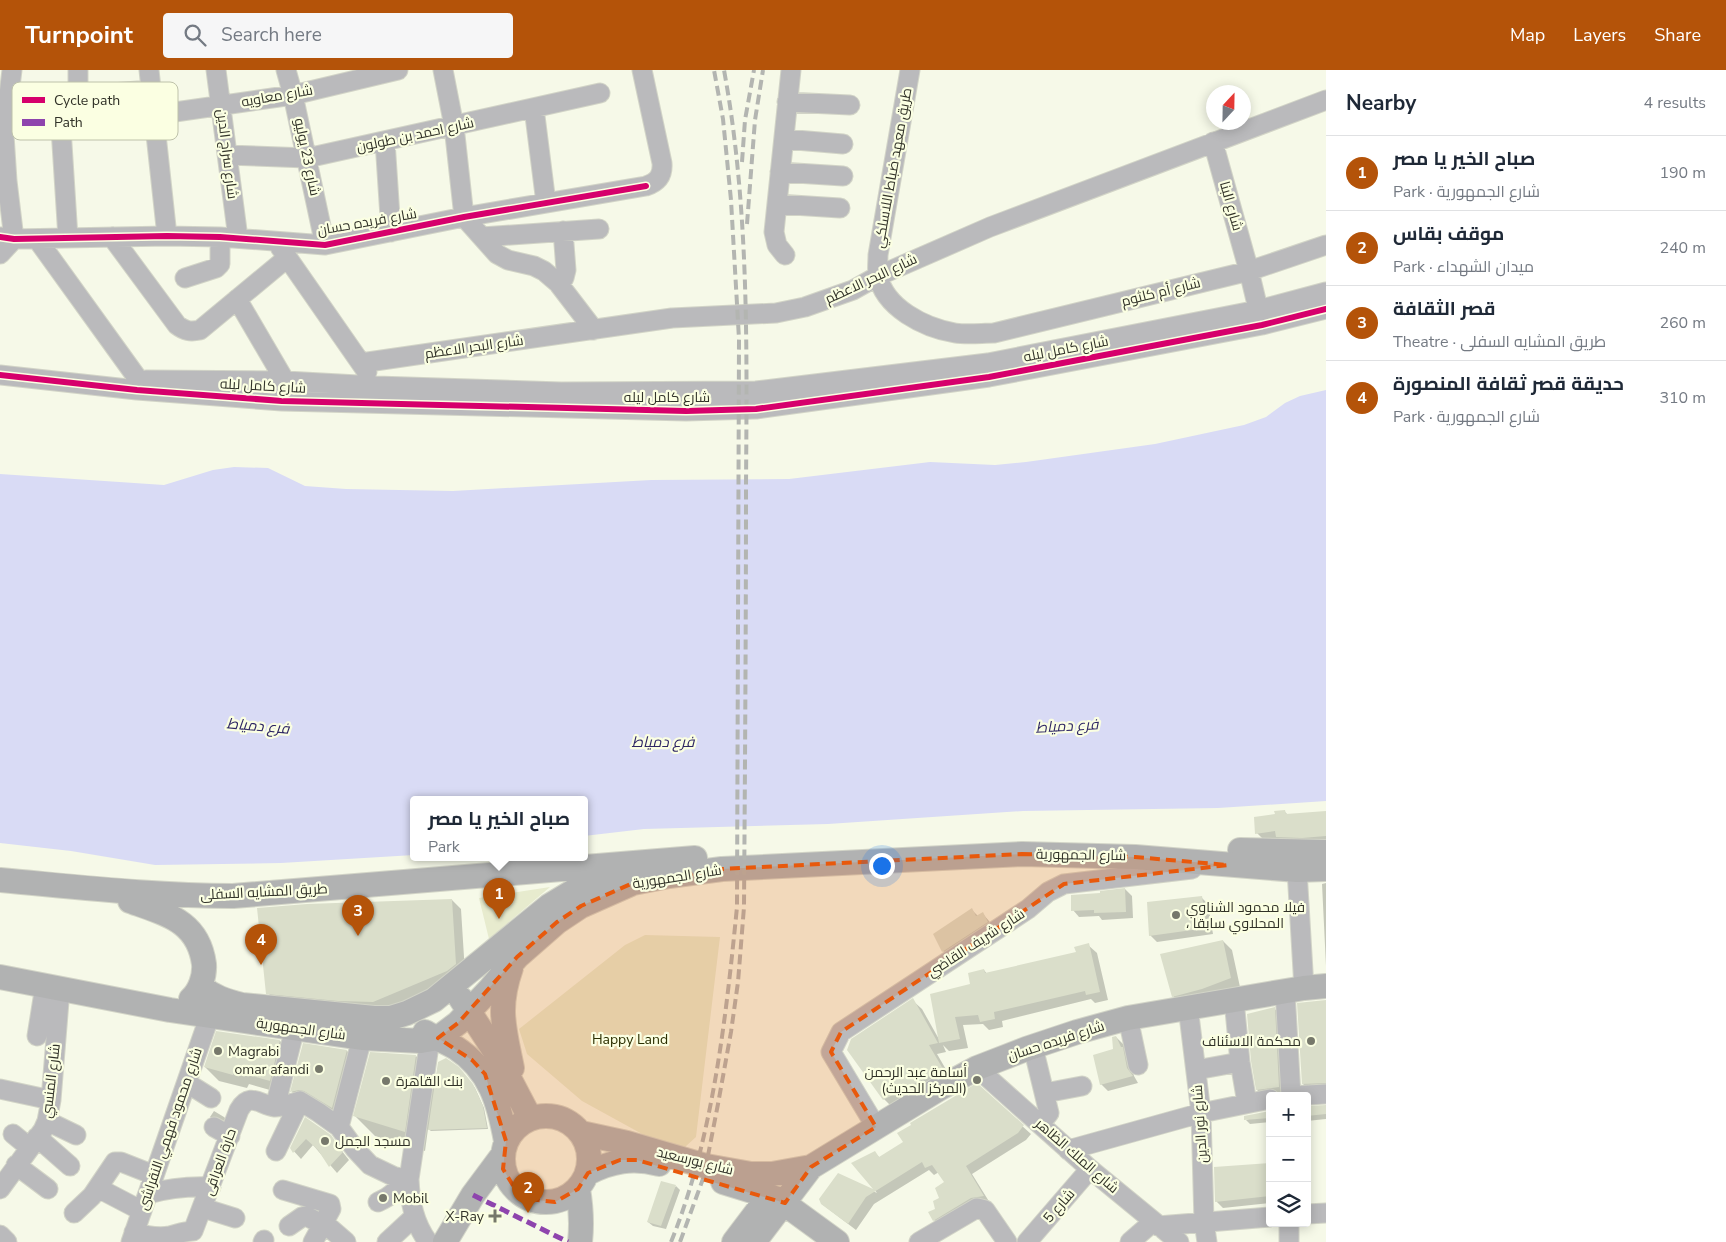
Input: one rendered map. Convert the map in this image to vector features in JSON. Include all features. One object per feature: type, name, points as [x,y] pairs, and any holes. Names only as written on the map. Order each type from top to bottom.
[{"type":"main road","name":"شارع الجمهورية","points":[[201,986],[210,994],[225,1001],[242,1005],[391,1018],[407,1013],[434,1000],[550,906],[618,865],[721,855],[1022,841],[1085,841],[1229,850],[1326,852]]},
{"type":"main road","name":"شارع الجمهورية","points":[[0,977],[170,1010],[362,1038],[434,1039],[458,1023],[516,957],[557,922],[582,906],[633,883],[669,876],[722,869],[1022,854],[1135,857],[1297,870],[1326,869]]},
{"type":"main road","name":"طريق المشايه السفلى","points":[[0,880],[160,895],[233,896],[618,865]]},
{"type":"main road","points":[[96,888],[166,914],[182,922],[194,935],[202,951],[204,969],[201,986],[194,998],[183,1006],[170,1010]]},
{"type":"main road","points":[[445,1242],[504,1148],[512,1131],[520,1124],[526,1110],[506,1040],[502,1014],[508,978],[516,957]]},
{"type":"main road","name":"شارع فريده حسان","points":[[811,1167],[908,1106],[977,1068],[1033,1047],[1077,1032],[1128,1018],[1305,989]]},
{"type":"main road","points":[[446,990],[460,998],[469,1011],[496,1053],[526,1110],[544,1116],[558,1117],[571,1123],[581,1133],[588,1146],[590,1159],[583,1181],[581,1242]]},
{"type":"main road","points":[[407,1013],[412,1023],[420,1030],[434,1039],[456,1048],[472,1060],[484,1074],[498,1107],[504,1148],[504,1169],[509,1182],[517,1192],[529,1199],[542,1203],[555,1202],[568,1197],[583,1181]]},
{"type":"main road","name":"شارع بورسعيد","points":[[581,1133],[627,1143],[706,1166],[752,1174],[781,1173],[811,1167]]},
{"type":"main road","name":"شارع بورسعيد","points":[[583,1181],[603,1165],[620,1160],[638,1160],[680,1169],[777,1199],[837,1242]]},
{"type":"main road","points":[[734,1242],[811,1167]]},
{"type":"main road","points":[[754,1242],[777,1199]]},
{"type":"street","points":[[0,254],[7,238],[2,134],[12,70]]},
{"type":"street","name":"شارع سراج الدين","points":[[185,278],[216,268],[220,264],[229,238],[228,155],[216,70]]},
{"type":"street","name":"شارع 23 يوليو","points":[[286,70],[325,245]]},
{"type":"street","name":"شارع معاويه","points":[[178,111],[293,95],[367,74],[398,70]]},
{"type":"street","points":[[443,70],[454,126],[464,217],[497,254],[508,260],[534,266],[544,271],[558,283],[594,330]]},
{"type":"street","name":"شارع فريده حسان","points":[[7,238],[167,236],[229,238],[325,245],[464,217],[646,186],[652,184],[661,176],[662,163],[642,70]]},
{"type":"street","points":[[785,255],[777,244],[774,232],[791,70]]},
{"type":"street","name":"طريق معهد ضباط اللاسلكي","points":[[910,70],[878,255],[878,276],[888,298],[903,312],[927,324],[955,333],[994,333]]},
{"type":"street","name":"شارع احمد بن طولون","points":[[228,155],[307,158],[600,93]]},
{"type":"street","name":"شارع البحر الاعظم","points":[[361,363],[672,318],[788,311],[805,308],[853,290],[878,276],[990,226],[1326,100]]},
{"type":"street","points":[[7,101],[12,101]]},
{"type":"street","points":[[787,102],[850,105]]},
{"type":"street","points":[[534,108],[546,203]]},
{"type":"street","points":[[784,139],[842,144]]},
{"type":"street","points":[[62,140],[68,238]]},
{"type":"street","points":[[157,140],[167,236]]},
{"type":"street","points":[[386,141],[391,232]]},
{"type":"street","name":"شارع البنا","points":[[1213,142],[1249,270],[1260,317]]},
{"type":"street","points":[[780,172],[843,176]]},
{"type":"street","points":[[777,204],[840,208]]},
{"type":"street","points":[[482,237],[599,229]]},
{"type":"street","points":[[558,283],[564,278],[566,270],[563,231]]},
{"type":"street","points":[[112,237],[177,325],[191,332],[200,330],[287,258]]},
{"type":"street","points":[[37,238],[138,380]]},
{"type":"street","points":[[277,241],[376,386]]},
{"type":"street","name":"شارع أم كلثوم","points":[[994,333],[1249,270],[1326,245]]},
{"type":"street","name":"شارع كامل ليله","points":[[0,375],[103,387],[291,401],[686,411],[756,409],[989,377],[1260,317],[1326,292]]},
{"type":"street","points":[[237,299],[290,381],[280,390],[291,401]]},
{"type":"street","name":"شارع كامل ليله","points":[[103,387],[116,382],[138,380],[290,381],[376,386],[561,392],[756,391],[988,363],[1260,317],[1326,309]]},
{"type":"street","name":"شارع شريف القاضي","points":[[876,1126],[831,1052],[841,1032],[1028,909],[1048,892],[1064,884],[1228,865]]},
{"type":"street","points":[[1292,1092],[1305,989],[1297,870]]},
{"type":"street","points":[[37,1036],[52,988]]},
{"type":"street","name":"شارع المنسي","points":[[0,1189],[38,1136],[51,1100],[52,988]]},
{"type":"street","points":[[1234,1000],[1240,1062],[1247,1104]]},
{"type":"street","name":"شارع نور الدين","points":[[1188,1007],[1201,1113],[1204,1222],[1207,1242]]},
{"type":"street","name":"شارع محمود فهمي النقراشى","points":[[133,1237],[210,1015]]},
{"type":"street","points":[[1128,1018],[1138,1065]]},
{"type":"street","points":[[295,1028],[275,1107],[300,1101],[339,1127],[355,1149],[370,1165],[381,1172],[406,1179]]},
{"type":"street","points":[[339,1127],[362,1038]]},
{"type":"street","points":[[428,1242],[414,1217],[406,1179],[434,1039]]},
{"type":"street","points":[[1033,1047],[1049,1113],[1040,1124]]},
{"type":"street","points":[[1196,1070],[1240,1062]]},
{"type":"street","name":"شارع الملك الظاهر","points":[[977,1068],[1090,1169],[1179,1242]]},
{"type":"street","points":[[187,1084],[211,1098]]},
{"type":"street","points":[[1045,1093],[1082,1086]]},
{"type":"street","points":[[0,1089],[51,1100]]},
{"type":"street","points":[[1311,1095],[1326,1094]]},
{"type":"street","name":"حارة العراقى","points":[[199,1237],[203,1208],[211,1187],[222,1131],[244,1102],[254,1100],[275,1107]]},
{"type":"street","points":[[276,1151],[300,1101]]},
{"type":"street","points":[[1068,1150],[1201,1113],[1266,1101]]},
{"type":"street","points":[[13,1134],[38,1136],[76,1135]]},
{"type":"street","points":[[38,1136],[70,1166]]},
{"type":"street","points":[[74,1214],[86,1203],[113,1164],[118,1161],[154,1175]]},
{"type":"street","points":[[16,1166],[48,1189]]},
{"type":"street","name":"شارع 5","points":[[1027,1242],[1090,1169]]},
{"type":"street","points":[[378,1202],[389,1197],[406,1179]]},
{"type":"street","points":[[98,1188],[145,1202],[169,1188],[211,1187]]},
{"type":"street","points":[[283,1190],[330,1204],[327,1216],[313,1242]]},
{"type":"street","points":[[919,1242],[980,1207],[985,1210],[1008,1242]]},
{"type":"street","points":[[203,1208],[235,1218]]},
{"type":"street","points":[[1311,1214],[1326,1213]]},
{"type":"street","points":[[289,1226],[302,1217],[327,1216]]},
{"type":"street","points":[[327,1216],[346,1242]]},
{"type":"street","points":[[387,1242],[414,1217]]},
{"type":"street","points":[[1130,1242],[1155,1224],[1266,1217]]},
{"type":"street","points":[[1288,1227],[1290,1242]]},
{"type":"street","points":[[133,1237],[146,1236],[161,1239],[183,1231],[199,1237]]},
{"type":"street","points":[[0,1235],[7,1242]]},
{"type":"highlighted area","points":[[1022,854],[1135,857],[1228,865],[1064,884],[841,1032],[831,1052],[876,1127],[811,1167],[785,1203],[637,1160],[620,1160],[588,1173],[578,1189],[555,1202],[529,1199],[517,1192],[503,1169],[506,1141],[485,1074],[472,1060],[438,1038],[458,1023],[517,957],[557,922],[581,906],[633,883],[722,869]]},
{"type":"green space","points":[[550,887],[489,939],[479,898]]},
{"type":"green space","name":"Happy Land","points":[[645,935],[720,937],[696,1137],[685,1147],[653,1140],[582,1101],[527,1054],[519,1029],[625,945]]},
{"type":"water","name":"فرع دمياط","points":[[1326,390],[1326,801],[1218,808],[1023,811],[828,824],[644,829],[588,836],[588,796],[410,796],[410,855],[281,863],[155,865],[71,851],[0,843],[0,474],[164,485],[213,470],[234,467],[268,468],[305,486],[346,489],[453,491],[651,480],[789,479],[930,462],[995,465],[1155,444],[1244,425],[1266,417],[1285,403],[1300,396]]},
{"type":"building","points":[[1285,810],[1286,814],[1326,811],[1326,836],[1302,838],[1276,837],[1275,831],[1255,834],[1254,817],[1275,814],[1274,811]]},
{"type":"building","points":[[1125,888],[1126,912],[1094,913],[1094,910],[1071,911],[1071,895],[1100,893],[1100,891]]},
{"type":"building","name":"فيلا محمود الشناوي ، المحلاوي سابقا","points":[[1202,896],[1207,928],[1149,936],[1147,902]]},
{"type":"building","points":[[452,899],[456,964],[447,971],[373,1002],[338,1001],[266,994],[257,908],[307,904]]},
{"type":"building","points":[[972,908],[976,916],[983,912],[988,922],[942,952],[933,934]]},
{"type":"building","points":[[1223,940],[1231,978],[1202,989],[1172,997],[1160,954]]},
{"type":"building","points":[[1089,943],[1100,992],[1086,995],[1085,991],[994,1012],[995,1019],[980,1022],[978,1015],[955,1017],[960,1039],[939,1043],[930,994],[970,984],[968,973],[984,969],[985,973],[1076,952],[1074,947]]},
{"type":"building","points":[[913,998],[938,1043],[929,1045],[943,1069],[883,1100],[847,1050],[851,1039]]},
{"type":"building","name":"محكمة الاسئناف","points":[[1326,1000],[1326,1083],[1302,1084],[1297,1003]]},
{"type":"building","points":[[1275,1007],[1279,1087],[1256,1090],[1251,1061],[1247,1014]]},
{"type":"building","points":[[216,1031],[280,1040],[270,1081],[235,1071],[233,1075],[204,1067]]},
{"type":"building","points":[[1116,1036],[1121,1047],[1123,1047],[1127,1068],[1133,1076],[1100,1085],[1093,1055],[1113,1049],[1112,1037]]},
{"type":"building","points":[[303,1043],[347,1050],[332,1108],[304,1091],[290,1092]]},
{"type":"building","name":"بنك القاهرة","points":[[370,1052],[416,1055],[405,1132],[353,1116]]},
{"type":"building","points":[[446,1058],[459,1067],[473,1084],[483,1106],[487,1128],[428,1130],[438,1062]]},
{"type":"building","points":[[977,1083],[1024,1125],[1018,1133],[966,1166],[984,1196],[971,1198],[933,1221],[928,1212],[935,1209],[933,1201],[939,1198],[935,1188],[944,1182],[932,1165],[925,1168],[922,1162],[866,1197],[848,1224],[821,1204],[819,1199],[838,1173],[873,1189],[851,1163],[875,1151],[879,1157],[903,1142],[897,1133],[911,1125],[910,1123]]},
{"type":"building","points":[[1326,1105],[1326,1114],[1311,1116],[1311,1106]]},
{"type":"building","points":[[1266,1112],[1266,1118],[1244,1120],[1244,1116]]},
{"type":"building","name":"مسجد الجمل","points":[[305,1117],[331,1135],[343,1152],[329,1167],[318,1150],[306,1139],[293,1153],[290,1148]]},
{"type":"building","points":[[1266,1163],[1266,1196],[1215,1202],[1214,1167]]},
{"type":"building","points":[[661,1181],[676,1185],[661,1226],[647,1222]]},
{"type":"railway","points":[[671,1242],[697,1162],[716,1077],[737,907],[739,339],[731,200],[723,119],[714,70]]},
{"type":"railway","points":[[680,1242],[704,1176],[718,1104],[738,982],[744,907],[745,277],[738,173],[724,70]]},
{"type":"railway","points":[[742,162],[745,120],[754,70]]},
{"type":"railway","points":[[747,224],[755,120],[763,70]]},
{"type":"marked path","points":[[473,1195],[568,1242]]},
{"type":"cycle path","points":[[0,237],[14,239],[167,236],[220,237],[325,245],[464,217],[646,186]]},
{"type":"cycle path","points":[[0,375],[137,390],[282,401],[686,411],[756,409],[989,377],[1262,325],[1326,309]]},
{"type":"place","name":"فيلا محمود الشناوي ، المحلاوي سابقا","points":[[1176,915]]},
{"type":"place","name":"صباح الخير يا مصر","points":[[499,919]]},
{"type":"place","name":"قصر الثقافة","points":[[358,936]]},
{"type":"place","name":"حديقة قصر ثقافة المنصورة","points":[[261,965]]},
{"type":"place","name":"محكمة الاسئناف","points":[[1311,1041]]},
{"type":"place","name":"Magrabi","points":[[218,1051]]},
{"type":"place","name":"omar afandi","points":[[319,1069]]},
{"type":"place","name":"أسامة عبد الرحمن (المركز الحديث)","points":[[977,1080]]},
{"type":"place","name":"بنك القاهرة","points":[[386,1081]]},
{"type":"place","name":"مسجد الجمل","points":[[325,1141]]},
{"type":"place","name":"Mobil","points":[[383,1198]]},
{"type":"place","name":"موقف بقاس","points":[[528,1213]]},
{"type":"place","name":"X-Ray","points":[[495,1216]]}]
